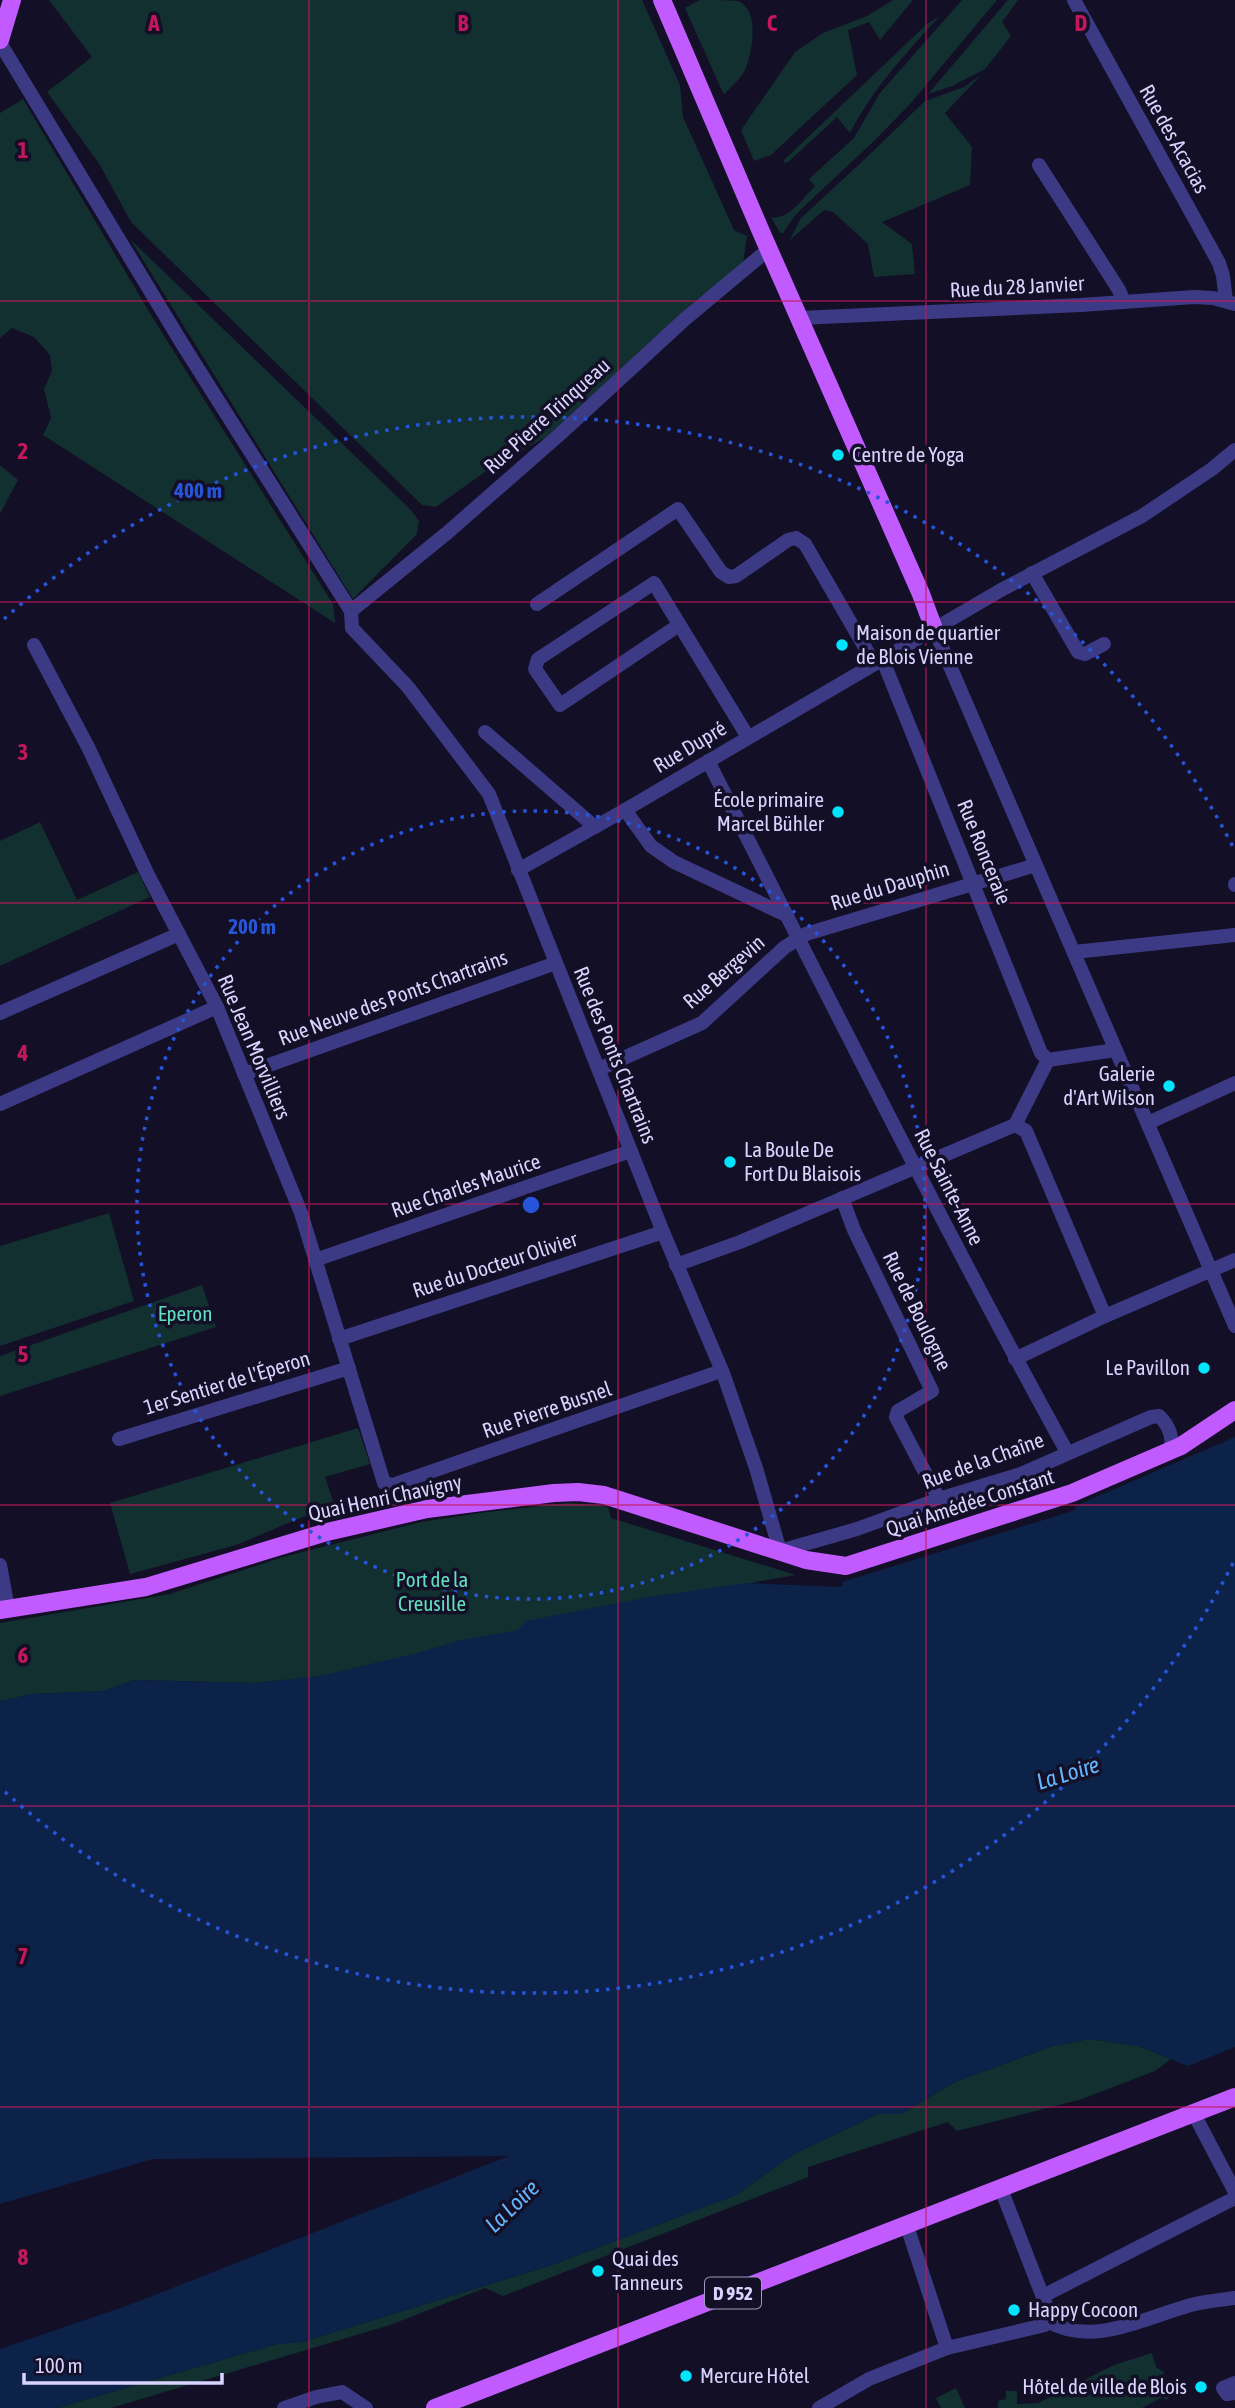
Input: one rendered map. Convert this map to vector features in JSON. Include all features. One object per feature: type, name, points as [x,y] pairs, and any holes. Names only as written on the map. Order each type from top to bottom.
[{"type":"main road","points":[[0,41],[12,0]]},
{"type":"main road","points":[[662,0],[934,629]]},
{"type":"main road","name":"Quai Amédée Constant","points":[[780,1551],[824,1565],[846,1566],[863,1563],[1046,1503],[1169,1452],[1235,1410]]},
{"type":"main road","name":"Quai Henri Chavigny","points":[[4,1610],[146,1587],[327,1532],[376,1520],[469,1502],[554,1493],[604,1495],[780,1551]]},
{"type":"main road","name":"D 952","points":[[435,2408],[459,2402],[1235,2097]]},
{"type":"street","name":"Rue des Acacias","points":[[1074,0],[1219,263],[1231,303]]},
{"type":"street","name":"Rue des Ponts Chartrains","points":[[0,41],[183,345],[351,611],[352,628],[408,687],[489,794],[676,1265],[721,1371],[756,1468],[780,1551]]},
{"type":"street","points":[[1040,165],[1124,302]]},
{"type":"street","name":"Rue Pierre Trinqueau","points":[[351,611],[447,533],[685,319],[769,249]]},
{"type":"street","name":"Rue du 28 Janvier","points":[[800,318],[1194,297],[1231,303]]},
{"type":"street","name":"Rue Dupré","points":[[518,870],[878,660],[1032,573],[1142,516],[1212,469],[1235,450]]},
{"type":"street","name":"Rue Ronceraie","points":[[537,604],[678,509],[721,572],[729,577],[736,576],[788,540],[796,538],[805,544],[878,660],[974,882],[1041,1053],[1048,1060]]},
{"type":"street","points":[[1032,573],[1079,652],[1085,654],[1104,643]]},
{"type":"street","points":[[679,625],[561,705],[535,668],[538,659],[654,583],[748,737]]},
{"type":"street","points":[[934,629],[964,704],[1235,1326]]},
{"type":"street","name":"Rue Jean Morvilliers","points":[[34,645],[88,747],[216,1007],[301,1213],[381,1479],[386,1484]]},
{"type":"street","points":[[485,732],[595,827]]},
{"type":"street","name":"Rue Sainte-Anne","points":[[708,761],[915,1169],[1067,1452]]},
{"type":"street","points":[[625,810],[651,846],[674,862],[786,915]]},
{"type":"street","name":"Rue du Dauphin","points":[[798,938],[1036,865]]},
{"type":"street","points":[[0,1013],[179,934]]},
{"type":"street","points":[[1074,952],[1235,935]]},
{"type":"street","name":"Rue Bergevin","points":[[598,1069],[702,1023],[798,938]]},
{"type":"street","name":"Rue Neuve des Ponts Chartrains","points":[[244,1074],[556,963]]},
{"type":"street","points":[[0,1104],[216,1007]]},
{"type":"street","points":[[676,1265],[740,1242],[1015,1125],[1048,1060],[1115,1050]]},
{"type":"street","points":[[1148,1123],[1235,1083]]},
{"type":"street","points":[[1015,1125],[1026,1131],[1105,1316]]},
{"type":"street","name":"Rue Charles Maurice","points":[[315,1260],[631,1152]]},
{"type":"street","name":"Rue de Boulogne","points":[[842,1198],[860,1242],[932,1391],[898,1411],[896,1417],[939,1499]]},
{"type":"street","name":"Rue du Docteur Olivier","points":[[339,1339],[663,1232]]},
{"type":"street","points":[[1015,1359],[1105,1316],[1235,1260]]},
{"type":"street","name":"1er Sentier de l'Éperon","points":[[118,1439],[349,1368]]},
{"type":"street","name":"Rue Pierre Busnel","points":[[386,1484],[394,1485],[721,1371]]},
{"type":"street","name":"Rue de la Chaîne","points":[[780,1551],[857,1529],[939,1499],[1021,1474],[1151,1417],[1159,1416],[1166,1422],[1172,1439],[1169,1452]]},
{"type":"street","points":[[0,1566],[4,1610]]},
{"type":"street","points":[[1194,2114],[1235,2192]]},
{"type":"street","points":[[819,2408],[869,2379],[947,2348],[1011,2331],[1042,2326],[1047,2321],[1049,2316],[1044,2296],[1001,2189]]},
{"type":"street","points":[[1044,2296],[1235,2198]]},
{"type":"street","points":[[907,2226],[947,2348]]},
{"type":"street","points":[[1047,2321],[1066,2329],[1110,2330],[1191,2305],[1235,2298]]},
{"type":"street","points":[[284,2408],[342,2392],[366,2408]]},
{"type":"green space","points":[[49,0],[642,0],[680,85],[683,117],[734,230],[747,236],[743,263],[696,300],[546,437],[489,469],[436,507],[422,505],[131,222],[100,165],[47,92],[92,57]]},
{"type":"green space","points":[[700,0],[738,1],[750,13],[753,32],[745,70],[724,95],[685,8]]},
{"type":"green space","points":[[893,0],[913,0],[880,40],[869,22],[848,30],[857,75],[771,155],[754,161],[741,130],[795,52],[823,33],[867,16]]},
{"type":"green space","points":[[962,0],[997,0],[911,103],[796,214],[783,233],[780,233],[771,217],[783,216],[789,212],[815,186],[809,179],[854,138],[880,93]]},
{"type":"green space","points":[[1008,0],[1018,0],[1002,22],[1011,36],[985,69],[952,86],[928,94]]},
{"type":"green space","points":[[940,16],[880,86],[850,133],[837,117],[784,163],[784,160],[927,24]]},
{"type":"green space","points":[[981,75],[945,113],[972,147],[970,185],[882,222],[912,244],[915,274],[874,277],[868,244],[833,212],[824,210],[789,241],[801,218],[925,101],[964,87]]},
{"type":"green space","points":[[23,99],[154,320],[333,604],[335,623],[43,435],[51,418],[44,389],[52,371],[50,355],[34,337],[12,328],[0,338],[0,113]]},
{"type":"green space","points":[[130,239],[411,510],[419,521],[417,534],[353,599]]},
{"type":"green space","points":[[0,465],[18,480],[0,514]]},
{"type":"green space","points":[[40,822],[77,900],[138,872],[150,897],[0,966],[0,841]]},
{"type":"green space","name":"Eperon","points":[[109,1213],[134,1301],[0,1346],[0,1246]]},
{"type":"green space","name":"Eperon","points":[[202,1285],[216,1327],[0,1396],[0,1356]]},
{"type":"green space","points":[[358,1428],[370,1464],[325,1477],[334,1504],[236,1545],[130,1574],[110,1503]]},
{"type":"green space","name":"Port de la Creusille","points":[[567,1503],[608,1507],[611,1518],[796,1575],[760,1581],[440,1664],[255,1683],[135,1680],[103,1691],[33,1694],[0,1701],[0,1623],[170,1594],[283,1557],[421,1522]]},
{"type":"green space","points":[[1089,2039],[1138,2046],[1171,2059],[1155,2071],[1082,2099],[957,2131],[948,2122],[808,2167],[808,2177],[503,2296],[485,2288],[390,2325],[111,2408],[57,2408],[277,2344],[302,2342],[552,2265],[736,2195],[794,2154],[878,2114],[901,2114],[955,2082],[1053,2046]]},
{"type":"green space","points":[[1152,2353],[1156,2367],[1164,2372],[1165,2383],[1174,2379],[1180,2392],[1165,2400],[1163,2397],[1142,2408],[998,2408],[998,2401],[1006,2399],[1006,2391],[1017,2391],[1017,2404],[1038,2403],[1114,2365]]},
{"type":"green space","points":[[956,2388],[965,2408],[941,2408],[936,2398]]},
{"type":"water","name":"La Loire","points":[[1235,1437],[1235,2047],[1188,2066],[1138,2046],[1089,2039],[1053,2046],[955,2082],[901,2114],[878,2114],[794,2154],[736,2195],[552,2265],[302,2342],[277,2344],[57,2408],[0,2408],[0,2349],[129,2305],[509,2156],[153,2159],[0,2204],[0,1701],[33,1694],[103,1691],[134,1680],[255,1683],[320,1676],[461,1640],[518,1630],[526,1621],[648,1597],[746,1583],[839,1587],[843,1586],[842,1582],[1066,1513],[1076,1509],[1075,1506]]},
{"type":"place","name":"Centre de Yoga","points":[[838,455]]},
{"type":"place","name":"Maison de quartier de Blois Vienne","points":[[842,645]]},
{"type":"place","name":"École primaire Marcel Bühler","points":[[838,812]]},
{"type":"place","name":"Galerie d'Art Wilson","points":[[1169,1086]]},
{"type":"place","name":"La Boule De Fort Du Blaisois","points":[[730,1162]]},
{"type":"place","name":"Le Pavillon","points":[[1204,1368]]},
{"type":"place","name":"Quai des Tanneurs","points":[[598,2271]]},
{"type":"place","name":"Happy Cocoon","points":[[1014,2310]]},
{"type":"place","name":"Mercure Hôtel","points":[[686,2376]]},
{"type":"place","name":"Hôtel de ville de Blois","points":[[1201,2387]]}]
